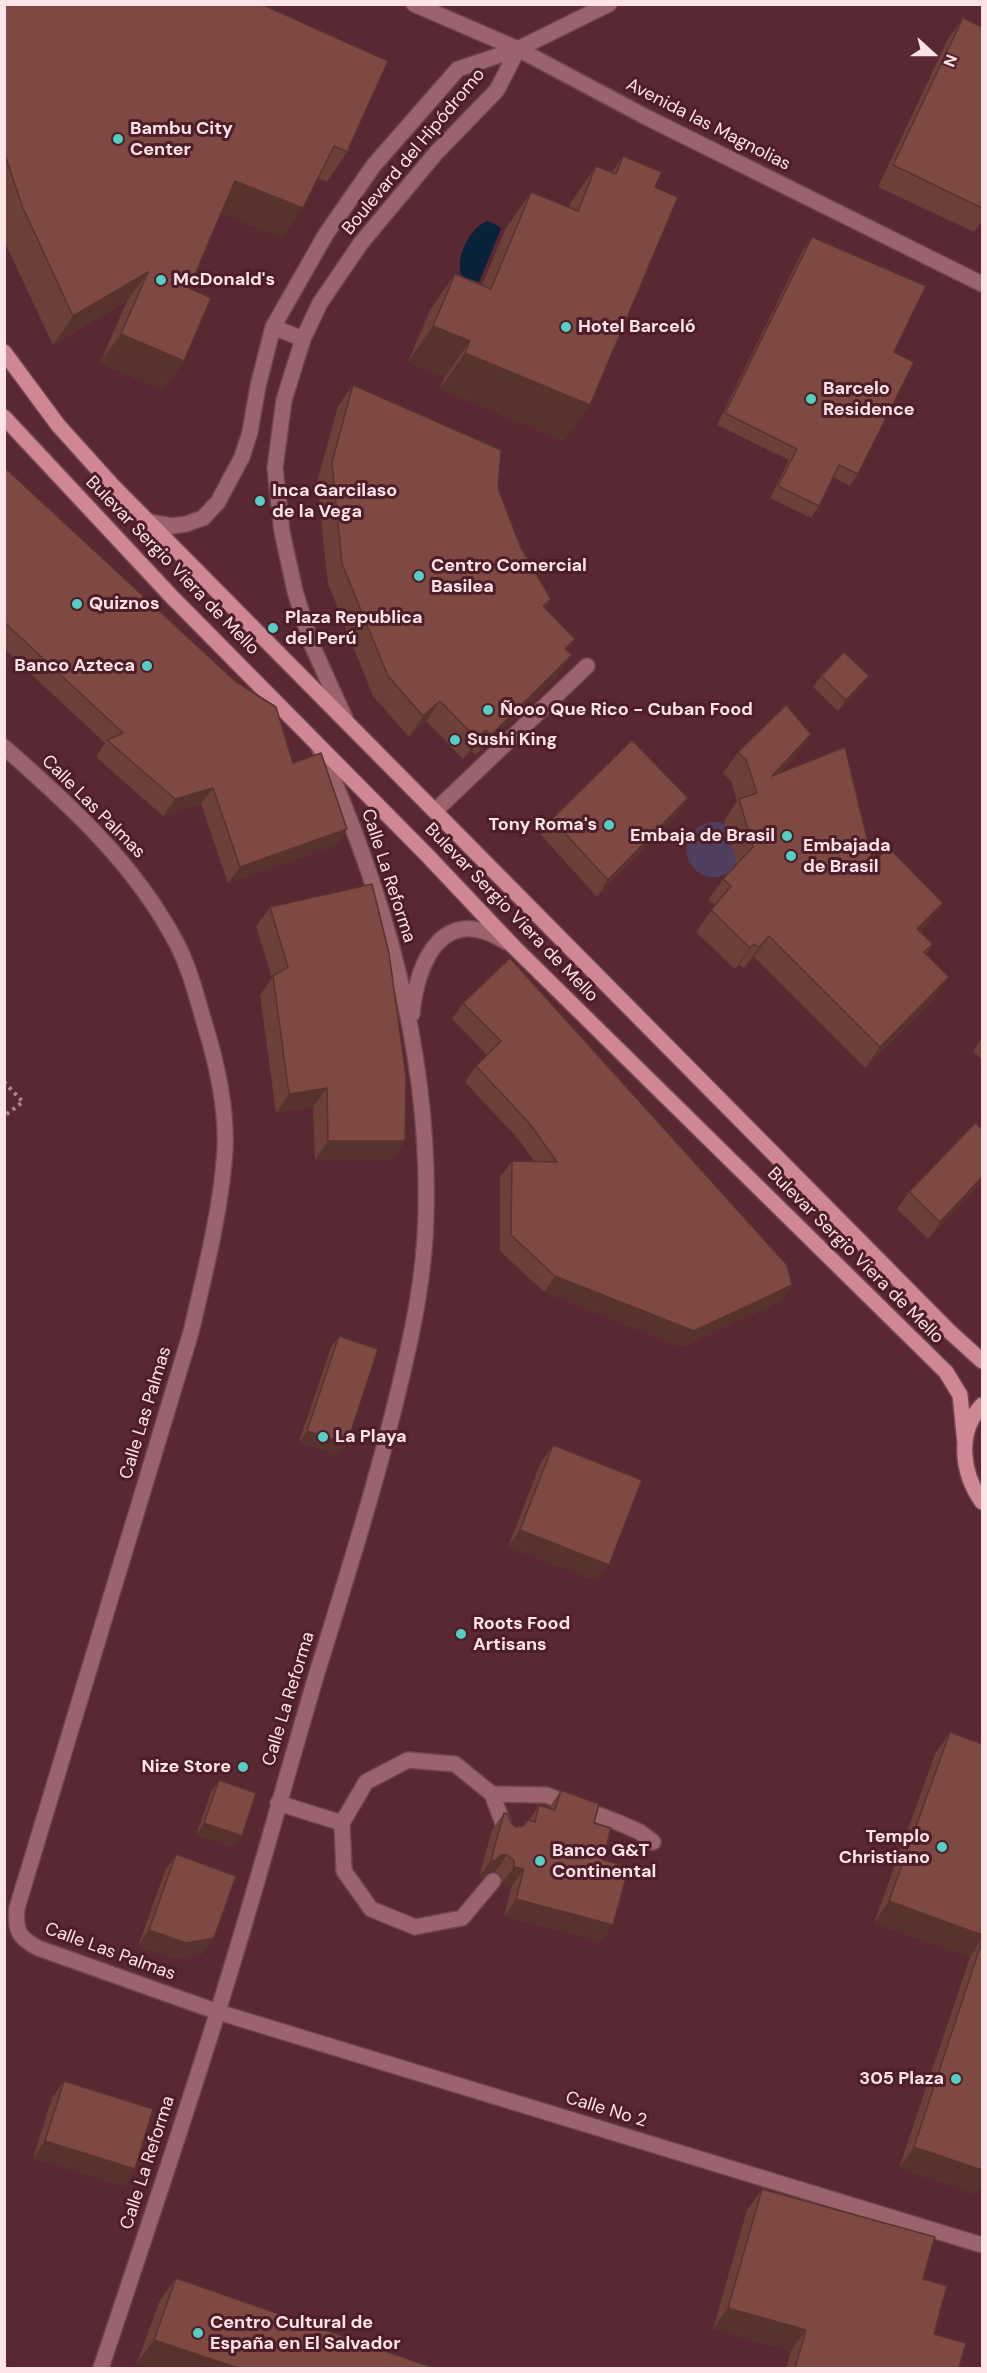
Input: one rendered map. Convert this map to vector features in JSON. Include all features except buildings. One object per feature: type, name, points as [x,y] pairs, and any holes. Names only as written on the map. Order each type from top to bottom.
[{"type":"main road","name":"Bulevar Sergio Viera de Mello","points":[[4,352],[58,425],[112,484],[949,1331],[982,1361]]},
{"type":"main road","name":"Bulevar Sergio Viera de Mello","points":[[4,417],[172,597],[513,946],[946,1372],[960,1395],[965,1466],[972,1487],[982,1502]]},
{"type":"main road","points":[[965,1444],[969,1425],[982,1405]]},
{"type":"street","name":"Avenida las Magnolias","points":[[414,4],[518,50],[646,117],[982,284]]},
{"type":"street","name":"Boulevard del Hipódromo","points":[[150,522],[172,526],[186,524],[203,518],[218,502],[242,457],[250,432],[258,386],[273,327],[326,234],[374,165],[458,69],[518,50],[609,4]]},
{"type":"street","name":"Boulevard del Hipódromo","points":[[346,721],[310,643],[295,591],[282,532],[276,468],[284,400],[303,339],[320,303],[361,243],[436,153],[497,90],[518,50]]},
{"type":"street","points":[[273,327],[303,339]]},
{"type":"street","points":[[435,811],[587,666]]},
{"type":"street","name":"Calle La Reforma","points":[[101,2368],[218,2012],[385,1447],[416,1318],[426,1216],[425,1124],[411,1026],[389,938],[364,861],[341,796],[316,742]]},
{"type":"street","name":"Calle Las Palmas","points":[[4,747],[117,854],[147,893],[178,945],[195,990],[212,1047],[222,1093],[225,1148],[207,1261],[191,1332],[16,1908],[15,1925],[22,1939],[38,1948],[218,2012]]},
{"type":"street","name":"Calle La Reforma","points":[[411,1026],[419,971],[428,953],[441,940],[456,931],[473,928],[490,932],[513,946]]},
{"type":"street","points":[[492,1881],[462,1918],[415,1927],[371,1909],[344,1871],[342,1823],[366,1782],[408,1760],[455,1764],[492,1794],[507,1834]]},
{"type":"street","points":[[492,1794],[546,1795],[640,1832],[653,1842]]},
{"type":"street","points":[[278,1803],[342,1823]]},
{"type":"street","name":"Calle No 2","points":[[218,2012],[982,2245]]},
{"type":"path","points":[[4,1082],[22,1102],[4,1116]]},
{"type":"shaded area","points":[[711,822],[728,825],[738,864],[724,875],[711,877],[699,873],[691,864],[686,853],[688,840],[695,830]]},
{"type":"water","points":[[487,221],[501,229],[479,282],[461,275],[460,259],[470,236]]},
{"type":"place","name":"Bambu City Center","points":[[118,139]]},
{"type":"place","name":"McDonald's","points":[[161,280]]},
{"type":"place","name":"Hotel Barceló","points":[[566,327]]},
{"type":"place","name":"Barcelo Residence","points":[[811,399]]},
{"type":"place","name":"Inca Garcilaso de la Vega","points":[[260,501]]},
{"type":"place","name":"Centro Comercial Basilea","points":[[419,576]]},
{"type":"place","name":"Quiznos","points":[[77,604]]},
{"type":"place","name":"Plaza Republica del Perú","points":[[273,628]]},
{"type":"place","name":"Banco Azteca","points":[[147,666]]},
{"type":"place","name":"Ñooo Que Rico - Cuban Food","points":[[488,710]]},
{"type":"place","name":"Sushi King","points":[[455,740]]},
{"type":"place","name":"Tony Roma's","points":[[609,825]]},
{"type":"place","name":"Embaja de Brasil","points":[[787,836]]},
{"type":"place","name":"Embajada de Brasil","points":[[791,856]]},
{"type":"place","name":"La Playa","points":[[323,1437]]},
{"type":"place","name":"Roots Food Artisans","points":[[461,1634]]},
{"type":"place","name":"Nize Store","points":[[243,1767]]},
{"type":"place","name":"Templo Christiano","points":[[942,1847]]},
{"type":"place","name":"Banco G&T Continental","points":[[540,1861]]},
{"type":"place","name":"305 Plaza","points":[[956,2079]]},
{"type":"place","name":"Centro Cultural de España en El Salvador","points":[[198,2333]]}]
